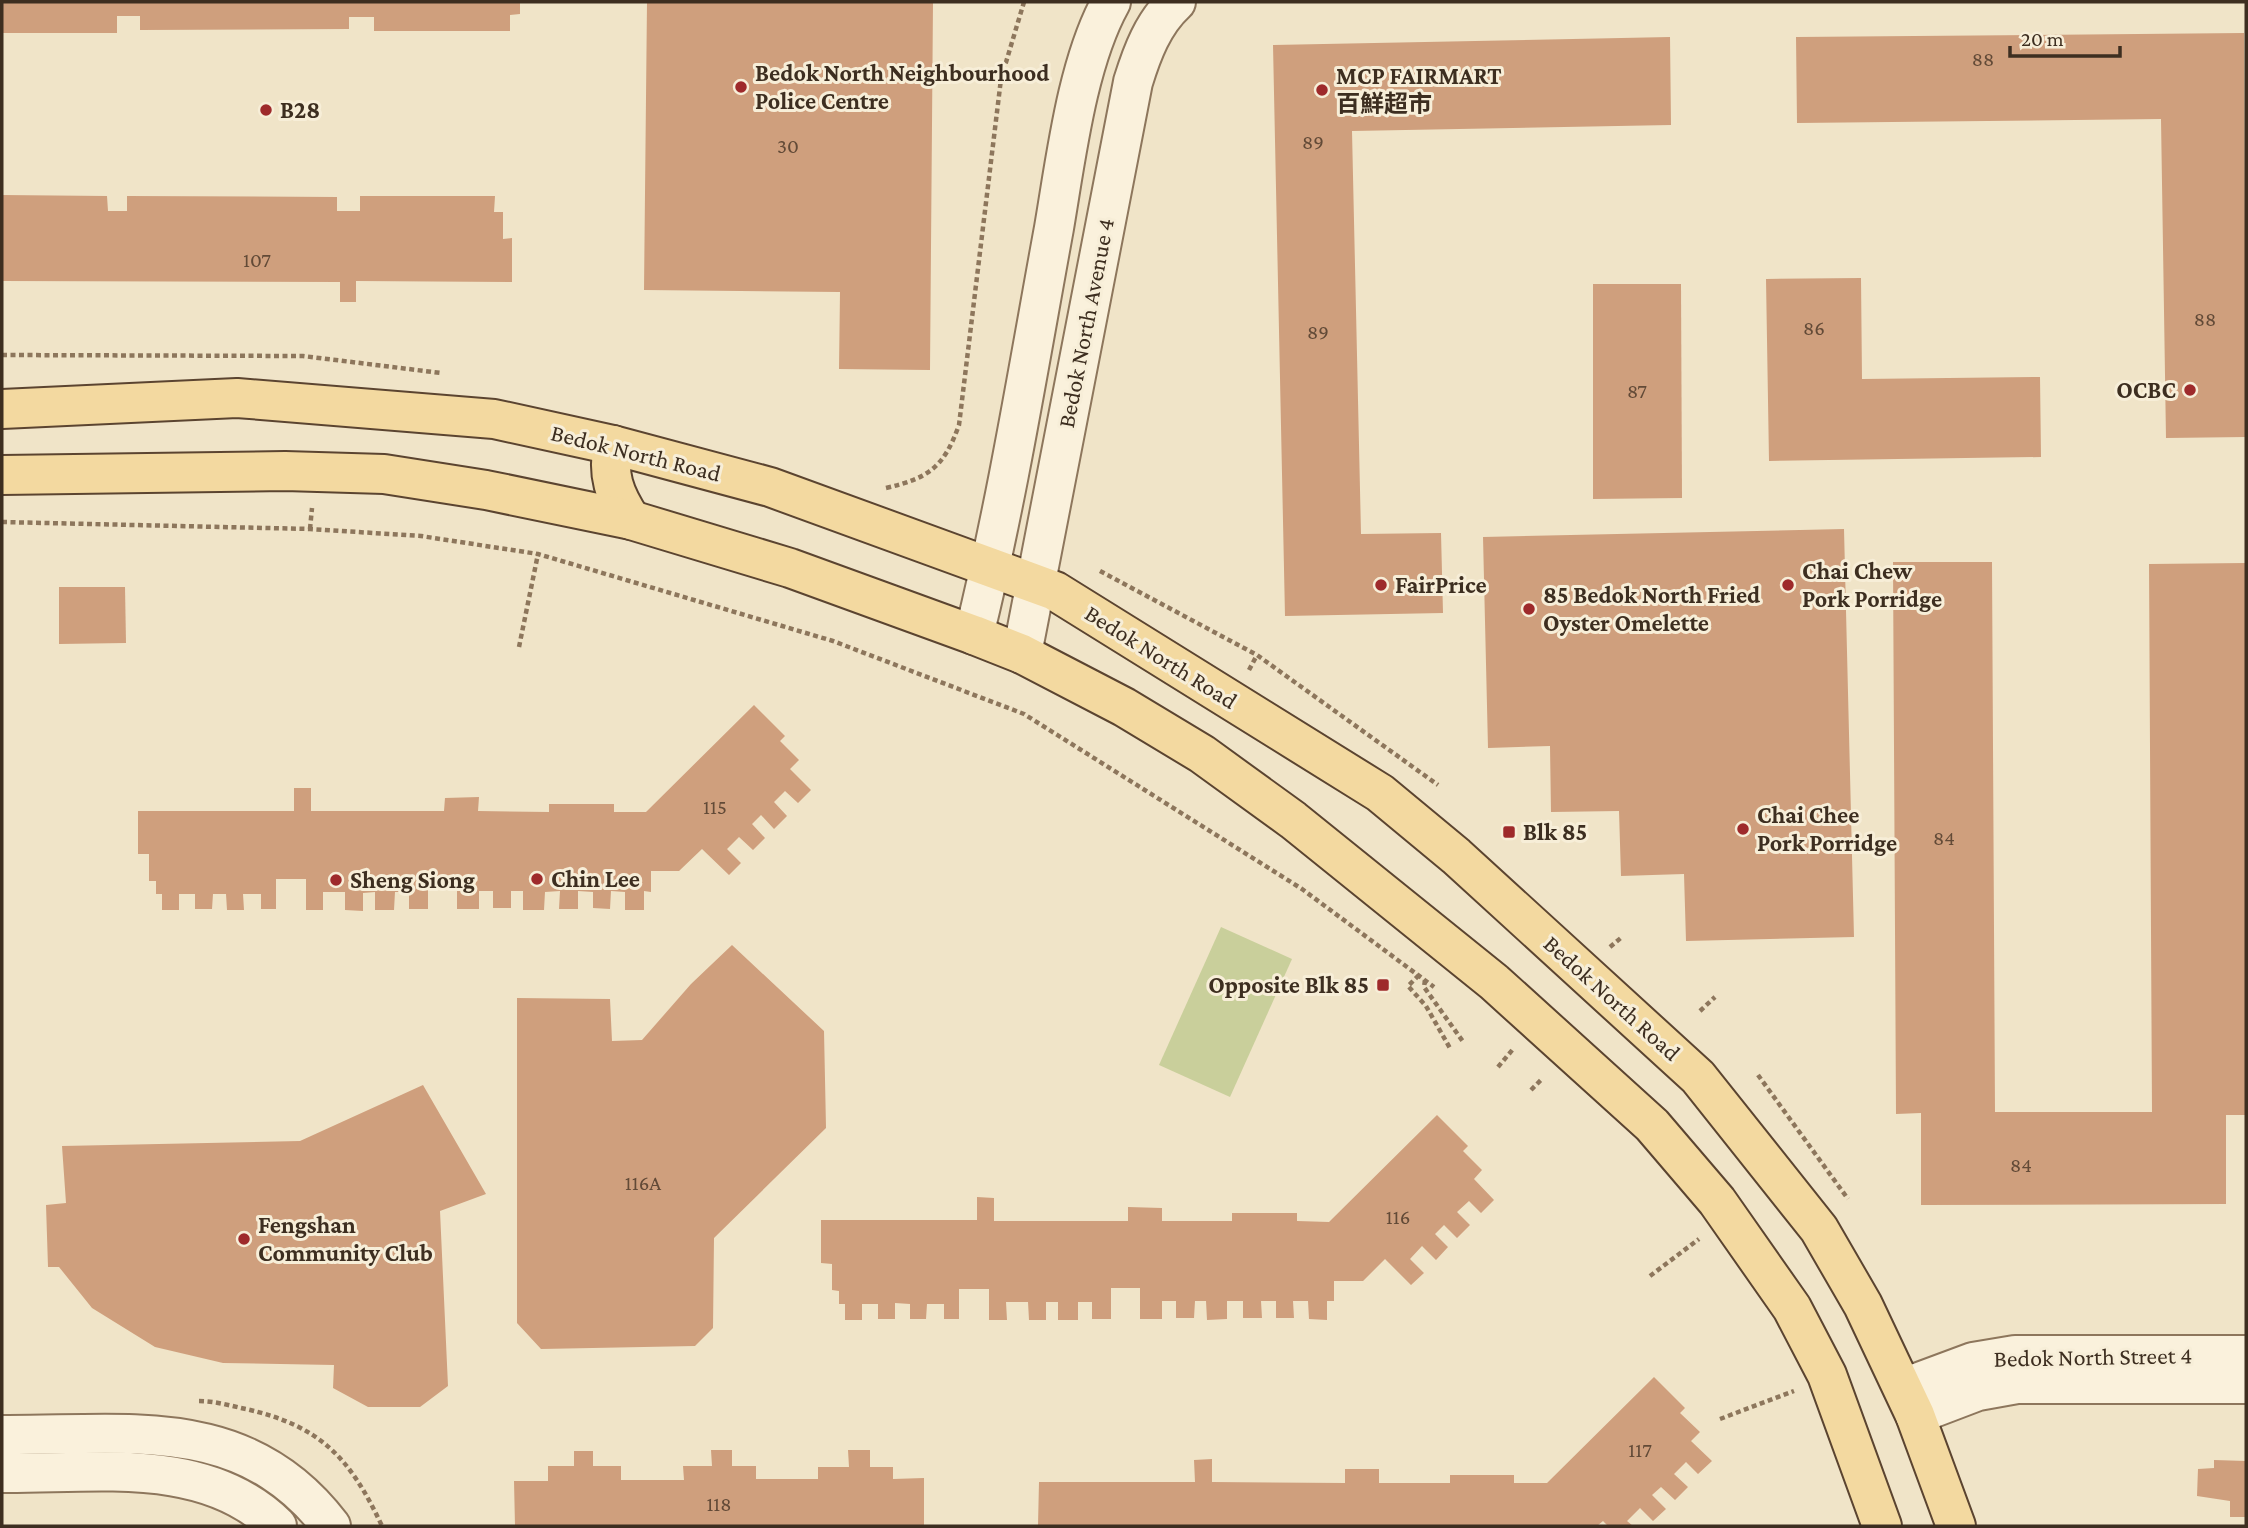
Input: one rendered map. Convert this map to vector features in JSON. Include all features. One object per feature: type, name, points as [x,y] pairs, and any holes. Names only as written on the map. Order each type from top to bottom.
[{"type":"main road","name":"Bedok North Road","points":[[2,409],[237,398],[494,419],[612,445],[770,487],[1055,591],[1380,793],[1456,856],[1698,1077],[1819,1228],[1863,1305],[1909,1401],[1956,1526]]},
{"type":"main road","points":[[612,445],[609,465],[612,485],[631,520]]},
{"type":"main road","points":[[2,475],[285,471],[384,474],[486,490],[631,520],[790,568],[1022,654],[1124,707],[1202,754],[1293,820],[1494,982],[1652,1125],[1717,1201],[1792,1308],[1827,1375],[1882,1526]]},
{"type":"street","name":"Bedok North Avenue 4","points":[[974,635],[991,566],[1070,139],[1093,46],[1111,2]]},
{"type":"street","name":"Bedok North Avenue 4","points":[[1022,654],[1038,584],[1133,82],[1141,54],[1154,28],[1175,2]]},
{"type":"street","name":"Bedok North Street 4","points":[[1909,1401],[1972,1362],[2015,1355],[2246,1355]]},
{"type":"street","name":"Bedok North Street 4","points":[[1909,1401],[2017,1384],[2246,1384]]},
{"type":"street","points":[[2,1435],[174,1436],[208,1442],[241,1453],[272,1469],[305,1496],[331,1526]]},
{"type":"street","points":[[2,1474],[183,1477],[235,1495],[277,1526]]},
{"type":"path","points":[[883,489],[914,481],[933,470],[950,450],[959,425],[1001,79],[1024,2]]},
{"type":"path","points":[[2,522],[310,528],[421,536],[538,554],[833,642],[1024,714],[1302,889],[1436,988]]},
{"type":"path","points":[[519,646],[538,554]]},
{"type":"path","points":[[1092,566],[1257,654],[1438,785]]},
{"type":"path","points":[[1419,975],[1408,986],[1426,1006],[1451,1050]]},
{"type":"path","points":[[1425,980],[1424,988],[1464,1043]]},
{"type":"path","points":[[1700,1010],[1715,997]]},
{"type":"path","points":[[1504,1042],[1523,1059]]},
{"type":"path","points":[[1498,1068],[1513,1050]]},
{"type":"path","points":[[1533,1068],[1552,1084]]},
{"type":"path","points":[[1531,1090],[1544,1077]]},
{"type":"path","points":[[1650,1276],[1701,1238]]},
{"type":"path","points":[[1720,1419],[1796,1391]]},
{"type":"green space","points":[[1221,927],[1292,959],[1230,1097],[1159,1065]]},
{"type":"building","points":[[2,2],[520,2],[520,14],[510,15],[510,31],[374,31],[374,17],[349,17],[349,29],[140,30],[140,16],[117,16],[117,33],[2,33]]},
{"type":"building","points":[[647,2],[933,2],[930,370],[839,369],[840,292],[644,290]]},
{"type":"building","points":[[2244,33],[2246,437],[2166,438],[2161,119],[1797,123],[1796,37]]},
{"type":"building","points":[[1670,37],[1671,125],[1352,131],[1361,534],[1441,533],[1443,613],[1285,616],[1273,45]]},
{"type":"building","points":[[2,195],[107,196],[108,211],[127,211],[127,196],[337,197],[337,211],[360,211],[360,196],[495,196],[494,212],[503,212],[503,239],[512,238],[512,282],[356,281],[356,302],[340,302],[340,282],[2,281]]},
{"type":"building","points":[[1861,278],[1862,379],[2040,377],[2041,457],[1769,461],[1766,279]]},
{"type":"building","points":[[1593,284],[1681,284],[1682,498],[1593,499]]},
{"type":"building","points":[[1844,529],[1854,937],[1686,941],[1684,874],[1621,876],[1619,811],[1551,812],[1550,746],[1488,748],[1483,537]]},
{"type":"building","points":[[1893,562],[1992,562],[1995,1112],[2152,1112],[2149,564],[2246,563],[2246,1115],[2226,1115],[2226,1204],[1921,1205],[1921,1113],[1896,1114]]},
{"type":"building","points":[[59,587],[125,587],[126,643],[59,644]]},
{"type":"building","points":[[754,705],[785,736],[780,741],[799,760],[790,769],[811,790],[798,803],[785,791],[774,802],[787,816],[774,829],[761,815],[752,824],[765,838],[753,850],[739,837],[727,849],[741,863],[729,875],[702,849],[679,871],[651,871],[651,892],[644,891],[644,910],[625,910],[625,892],[611,891],[610,909],[593,908],[593,892],[578,891],[578,909],[559,909],[560,891],[545,892],[544,910],[523,910],[523,891],[511,891],[511,908],[493,908],[493,891],[479,891],[479,909],[457,909],[457,879],[428,879],[428,909],[409,909],[409,892],[395,892],[394,910],[375,910],[375,892],[363,893],[363,911],[345,910],[345,892],[323,892],[323,910],[306,910],[306,879],[276,879],[276,909],[261,909],[261,894],[243,894],[244,910],[227,910],[226,894],[213,894],[212,909],[195,909],[195,894],[179,894],[179,910],[162,910],[162,894],[156,894],[156,881],[149,881],[149,854],[138,854],[138,811],[294,811],[294,788],[311,788],[311,811],[444,811],[445,798],[479,797],[478,811],[549,812],[549,804],[614,804],[614,812],[646,812]]},
{"type":"building","points":[[732,945],[824,1031],[826,1128],[714,1238],[713,1328],[695,1346],[541,1349],[517,1323],[517,998],[610,999],[612,1041],[642,1040],[691,984]]},
{"type":"building","name":"Fengshan Community Club","points":[[423,1085],[486,1194],[440,1211],[448,1386],[420,1407],[368,1407],[333,1388],[334,1365],[223,1363],[155,1347],[92,1308],[59,1267],[48,1267],[46,1205],[66,1203],[62,1146],[300,1141]]},
{"type":"building","points":[[1437,1115],[1468,1146],[1463,1151],[1482,1170],[1474,1179],[1494,1200],[1481,1213],[1469,1201],[1457,1212],[1470,1225],[1457,1238],[1444,1225],[1435,1234],[1448,1247],[1436,1260],[1422,1246],[1410,1259],[1424,1273],[1411,1285],[1385,1259],[1363,1281],[1334,1281],[1334,1301],[1327,1301],[1327,1320],[1309,1319],[1308,1301],[1293,1301],[1294,1318],[1276,1318],[1276,1301],[1261,1301],[1262,1318],[1243,1318],[1243,1301],[1227,1301],[1227,1319],[1207,1320],[1206,1301],[1195,1301],[1194,1318],[1176,1318],[1176,1301],[1162,1301],[1162,1319],[1140,1319],[1140,1288],[1111,1288],[1111,1319],[1092,1319],[1092,1302],[1078,1302],[1078,1320],[1058,1320],[1058,1302],[1046,1302],[1046,1320],[1029,1320],[1028,1302],[1006,1302],[1007,1320],[989,1320],[989,1289],[959,1289],[959,1319],[944,1319],[944,1304],[927,1304],[926,1319],[910,1319],[910,1304],[895,1303],[895,1319],[878,1319],[878,1304],[862,1304],[862,1320],[845,1320],[845,1304],[839,1304],[839,1291],[832,1290],[832,1264],[821,1263],[821,1220],[977,1220],[977,1197],[994,1198],[994,1221],[1128,1221],[1128,1207],[1162,1208],[1162,1221],[1232,1221],[1232,1213],[1297,1213],[1297,1221],[1329,1222]]},
{"type":"building","points":[[1654,1377],[1685,1408],[1680,1413],[1700,1432],[1691,1441],[1712,1461],[1698,1474],[1686,1462],[1674,1474],[1688,1487],[1675,1500],[1661,1487],[1652,1495],[1666,1509],[1653,1521],[1640,1508],[1627,1521],[1633,1526],[1608,1526],[1603,1521],[1597,1526],[1038,1525],[1039,1482],[1195,1482],[1194,1460],[1212,1459],[1212,1482],[1345,1483],[1345,1469],[1379,1469],[1379,1483],[1450,1483],[1450,1475],[1514,1475],[1514,1483],[1547,1483]]},
{"type":"building","points":[[711,1450],[732,1450],[732,1466],[756,1466],[756,1479],[818,1479],[818,1467],[849,1467],[848,1450],[870,1450],[870,1467],[893,1467],[893,1479],[924,1478],[924,1526],[515,1526],[514,1481],[548,1481],[548,1466],[574,1466],[574,1451],[593,1451],[593,1466],[621,1466],[621,1480],[684,1480],[683,1466],[712,1466]]},
{"type":"building","points":[[2214,1460],[2246,1461],[2246,1517],[2230,1517],[2230,1501],[2197,1496],[2198,1469],[2214,1468]]},
{"type":"place","name":"Bedok North Neighbourhood Police Centre","points":[[741,87]]},
{"type":"place","name":"MCP FAIRMART 百鮮超市","points":[[1322,90]]},
{"type":"place","name":"B28","points":[[266,110]]},
{"type":"place","name":"OCBC","points":[[2190,390]]},
{"type":"place","name":"FairPrice","points":[[1381,585]]},
{"type":"place","name":"Chai Chew Pork Porridge","points":[[1788,585]]},
{"type":"place","name":"85 Bedok North Fried Oyster Omelette","points":[[1529,609]]},
{"type":"place","name":"Chai Chee Pork Porridge","points":[[1743,829]]},
{"type":"place","name":"Blk 85","points":[[1509,832]]},
{"type":"place","name":"Chin Lee","points":[[537,879]]},
{"type":"place","name":"Sheng Siong","points":[[336,880]]},
{"type":"place","name":"Opposite Blk 85","points":[[1383,985]]},
{"type":"place","name":"Fengshan Community Club","points":[[244,1239]]}]
